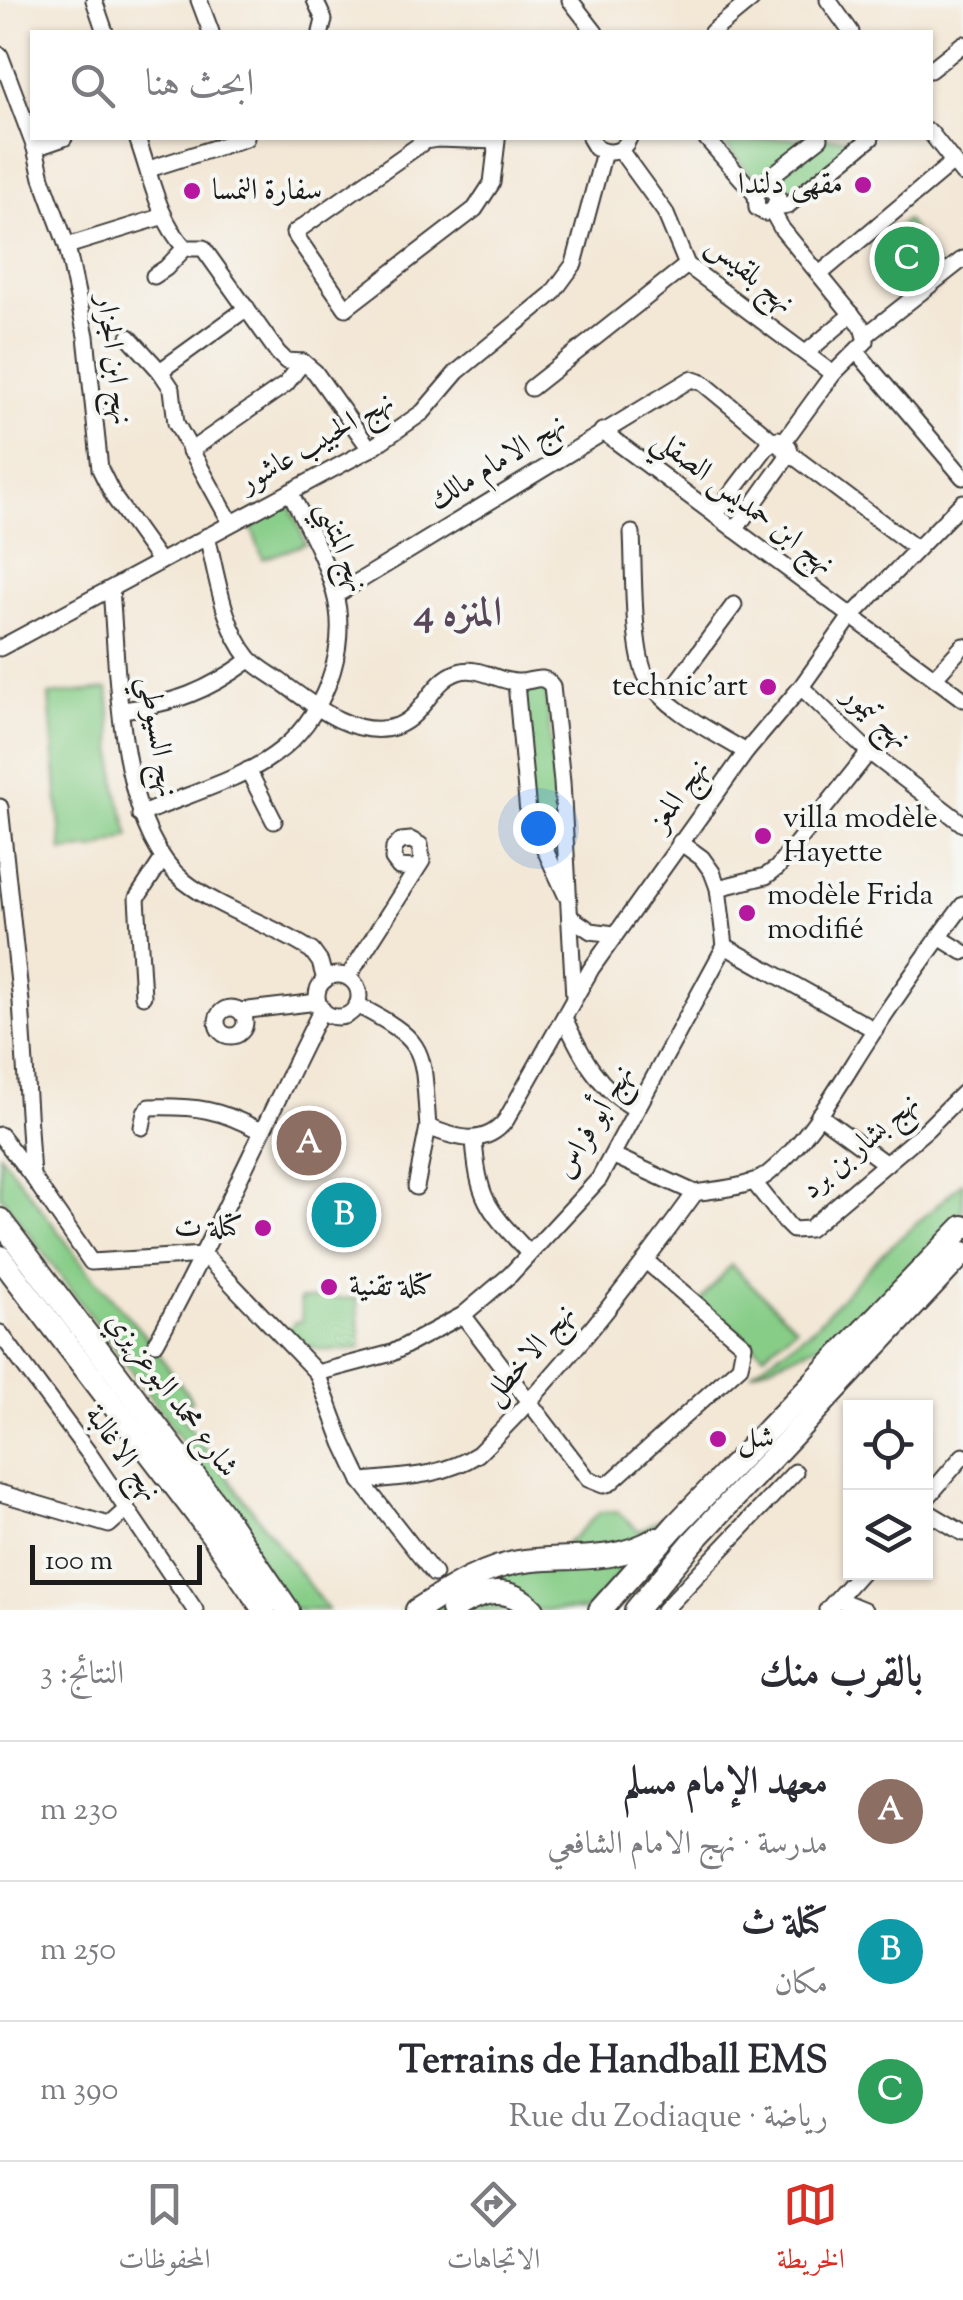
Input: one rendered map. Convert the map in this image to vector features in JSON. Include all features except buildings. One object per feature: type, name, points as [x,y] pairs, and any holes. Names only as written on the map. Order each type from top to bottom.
[{"type":"highway","name":"شارع محمد البوعزيزي","points":[[0,1220],[215,1521],[264,1610]]},
{"type":"highway","points":[[600,1610],[615,1600],[675,1526],[963,1227]]},
{"type":"highway","points":[[636,1610],[692,1543],[963,1253]]},
{"type":"highway","name":"شارع محمد البوعزيزي","points":[[0,1256],[288,1610]]},
{"type":"highway","points":[[215,1521],[216,1553],[248,1610]]},
{"type":"highway","points":[[215,1521],[248,1539],[306,1610]]},
{"type":"highway","points":[[418,1610],[488,1570],[526,1560],[578,1560],[634,1550],[675,1526]]},
{"type":"highway","points":[[578,1560],[604,1570],[615,1600]]},
{"type":"highway","points":[[452,1610],[475,1596],[493,1591],[509,1593],[533,1610]]},
{"type":"street","points":[[94,0],[103,30]]},
{"type":"street","points":[[200,0],[210,30]]},
{"type":"street","points":[[315,0],[324,20],[322,30]]},
{"type":"street","points":[[570,0],[593,30]]},
{"type":"street","points":[[714,30],[751,0]]},
{"type":"street","points":[[828,0],[845,30]]},
{"type":"street","points":[[933,68],[963,44]]},
{"type":"street","name":"نهج ابن الجزار","points":[[0,56],[30,135]]},
{"type":"street","points":[[821,273],[958,168],[933,136]]},
{"type":"street","name":"نهج ابن الجزار","points":[[32,140],[67,246],[86,336],[100,469],[160,562]]},
{"type":"street","points":[[35,148],[58,140]]},
{"type":"street","points":[[139,140],[162,217],[185,248]]},
{"type":"street","points":[[149,169],[240,140]]},
{"type":"street","points":[[432,140],[294,233],[346,308],[476,209],[492,183],[497,140]]},
{"type":"street","name":"نهج بلقيس","points":[[591,140],[596,148],[618,146],[665,212],[687,266],[833,374]]},
{"type":"street","points":[[710,140],[760,192],[776,194],[774,210],[782,228],[821,273],[865,336],[863,347],[833,374],[783,443],[735,530]]},
{"type":"street","points":[[760,192],[771,176],[817,140]]},
{"type":"street","points":[[774,210],[792,201],[868,140]]},
{"type":"street","name":"نهج الحبيب عاشور","points":[[0,648],[370,449],[423,412],[457,372],[565,280],[618,146]]},
{"type":"street","points":[[67,246],[162,217]]},
{"type":"street","points":[[154,276],[185,248],[203,248],[286,361],[303,362],[314,372],[370,449]]},
{"type":"street","points":[[865,336],[963,259]]},
{"type":"street","points":[[531,388],[687,266]]},
{"type":"street","points":[[160,370],[247,308]]},
{"type":"street","points":[[806,354],[852,314]]},
{"type":"street","points":[[129,337],[160,370],[174,393],[173,414],[230,523]]},
{"type":"street","points":[[857,352],[963,477]]},
{"type":"street","points":[[190,450],[286,384],[303,362]]},
{"type":"street","name":"نهج الامام مالك","points":[[336,595],[690,380],[703,383],[783,443]]},
{"type":"street","name":"نهج ابن حمديس الصقلي","points":[[602,431],[963,699]]},
{"type":"street","points":[[714,515],[783,443]]},
{"type":"street","points":[[783,443],[917,549]]},
{"type":"street","name":"نهج المتنبي","points":[[140,814],[248,770],[274,755],[318,708],[335,656],[336,595],[290,492]]},
{"type":"street","name":"نهج المعز","points":[[474,1138],[500,1128],[614,934],[746,752],[801,687],[850,618],[963,502]]},
{"type":"street","points":[[632,533],[641,666],[665,698],[746,752]]},
{"type":"street","points":[[207,536],[234,631],[250,660],[318,708],[348,724],[393,728],[414,717],[436,689],[456,672],[478,671],[516,683],[542,678],[552,686],[574,997]]},
{"type":"street","name":"نهج السيوطي","points":[[111,589],[134,793],[162,860],[198,891],[312,951],[325,980]]},
{"type":"street","points":[[665,698],[734,605]]},
{"type":"street","points":[[935,676],[963,646]]},
{"type":"street","points":[[122,710],[192,696],[250,660]]},
{"type":"street","points":[[516,683],[528,813],[570,910],[600,934],[614,934]]},
{"type":"street","name":"نهج تيمور","points":[[801,687],[868,752],[963,824]]},
{"type":"street","points":[[718,888],[766,876],[776,868],[868,752]]},
{"type":"street","points":[[248,770],[274,820]]},
{"type":"street","points":[[0,808],[21,1002],[32,1176]]},
{"type":"street","points":[[680,842],[702,858],[718,888],[725,946],[874,1030]]},
{"type":"street","points":[[142,996],[137,898],[162,860]]},
{"type":"street","points":[[348,977],[415,868]]},
{"type":"street","points":[[614,1156],[695,1194],[766,1176],[819,1115],[963,905]]},
{"type":"street","points":[[940,936],[963,952]]},
{"type":"street","name":"نهج أبو فراس","points":[[317,1373],[392,1353],[463,1315],[492,1292],[591,1189],[614,1156],[725,946]]},
{"type":"street","points":[[156,1343],[204,1255],[320,1006],[320,986],[332,976],[348,977],[358,989],[357,1005],[345,1016],[337,1017],[320,1006],[240,1011]]},
{"type":"street","points":[[357,1005],[396,1026],[414,1041],[423,1066],[428,1127],[416,1188]]},
{"type":"street","points":[[564,1018],[592,1072],[612,1094],[636,1109]]},
{"type":"street","name":"نهج بشار بن برد","points":[[753,1181],[787,1224],[802,1231],[809,1229],[963,1093]]},
{"type":"street","points":[[142,1127],[150,1107],[197,1106],[226,1114],[260,1132]]},
{"type":"street","points":[[819,1115],[886,1164]]},
{"type":"street","points":[[428,1127],[453,1137],[474,1138],[476,1172],[484,1202],[529,1253]]},
{"type":"street","points":[[0,1135],[91,1262],[204,1255],[317,1373],[361,1480],[434,1574]]},
{"type":"street","name":"نهج الاخطل","points":[[361,1480],[418,1476],[459,1466],[478,1454],[646,1261],[695,1194]]},
{"type":"street","points":[[463,1315],[588,1480],[604,1485],[740,1366],[744,1345],[646,1261]]},
{"type":"street","name":"نهج الاغالبة","points":[[0,1333],[195,1610]]},
{"type":"street","points":[[933,1491],[963,1456]]},
{"type":"street","points":[[667,1609],[794,1472]]},
{"type":"street","points":[[0,1493],[109,1525],[127,1509]]},
{"type":"street","points":[[933,1516],[963,1532]]},
{"type":"street","points":[[832,1605],[855,1580]]},
{"type":"street","points":[[832,1605],[864,1610]]},
{"type":"green space","points":[[721,140],[810,140],[757,182]]},
{"type":"green space","points":[[823,140],[862,140],[781,204],[767,185]]},
{"type":"green space","points":[[906,220],[942,270],[906,298],[872,248]]},
{"type":"green space","points":[[290,505],[306,544],[263,559],[250,524]]},
{"type":"green space","points":[[540,683],[546,687],[563,883],[530,813],[521,695],[526,685]]},
{"type":"green space","points":[[108,689],[117,790],[130,836],[98,848],[62,851],[49,695]]},
{"type":"green space","points":[[0,1154],[192,1400],[178,1412],[328,1610],[292,1610],[163,1414],[0,1195]]},
{"type":"green space","points":[[963,1182],[963,1209],[851,1331],[751,1373],[813,1328],[881,1255]]},
{"type":"green space","points":[[731,1265],[796,1327],[764,1354],[700,1301]]},
{"type":"green space","points":[[357,1298],[361,1348],[322,1350],[287,1332],[294,1323],[302,1321],[300,1299]]},
{"type":"green space","points":[[685,1505],[586,1610],[403,1610],[454,1576],[561,1549],[600,1512],[617,1511],[639,1531]]},
{"type":"place","name":"مقهى دلندا","points":[[863,185]]},
{"type":"place","name":"سفارة النمسا","points":[[192,191]]},
{"type":"place","name":"Terrains de Handball EMS","points":[[907,259]]},
{"type":"place","name":"technic'art","points":[[768,687]]},
{"type":"place","name":"villa modèle Hayette","points":[[763,836]]},
{"type":"place","name":"modèle Frida modifié","points":[[747,913]]},
{"type":"place","name":"معهد الإمام مسلم","points":[[309,1143]]},
{"type":"place","name":"كتلة ث","points":[[344,1215]]},
{"type":"place","name":"كتلة ت","points":[[263,1228]]},
{"type":"place","name":"كتلة تقنية","points":[[329,1287]]},
{"type":"place","name":"شل","points":[[718,1439]]},
{"type":"district","name":"المنزه 4","points":[[458,615]]}]
